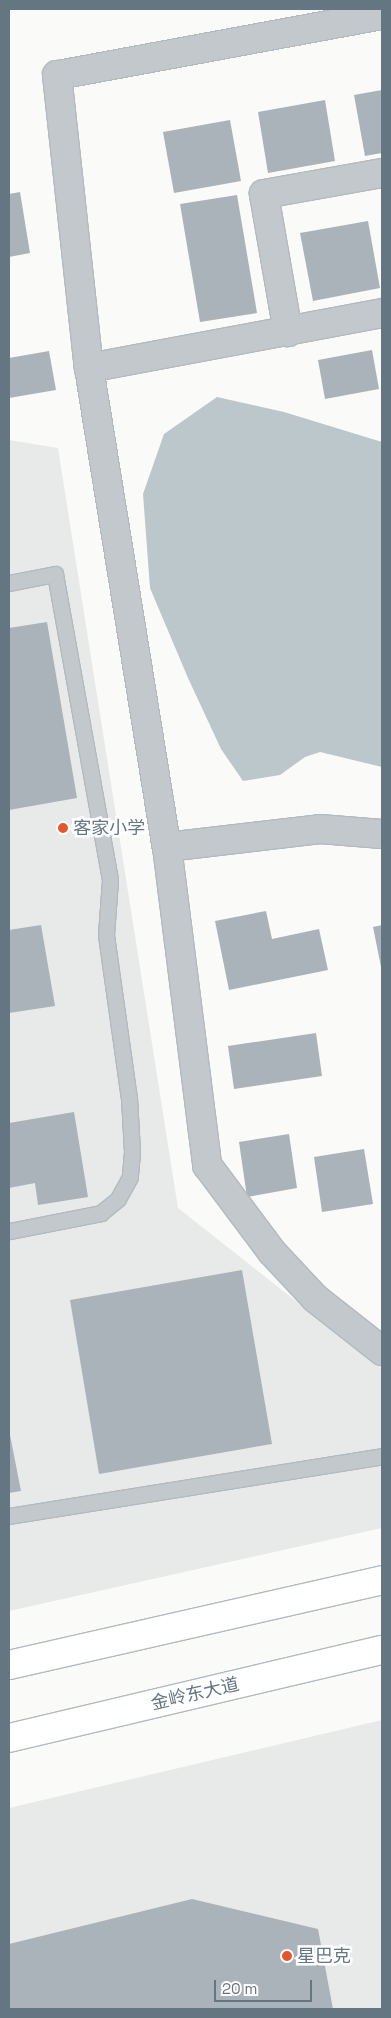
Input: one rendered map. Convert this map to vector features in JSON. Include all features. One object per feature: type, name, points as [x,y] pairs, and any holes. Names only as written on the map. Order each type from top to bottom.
[{"type":"main road","points":[[9,1666],[382,1580]]},
{"type":"main road","name":"金岭东大道","points":[[9,1738],[382,1650]]},
{"type":"street","points":[[382,16],[57,75],[89,368],[167,847],[207,1165],[272,1252],[316,1299],[382,1351]]},
{"type":"street","points":[[288,332],[264,194],[382,173]]},
{"type":"street","points":[[89,368],[382,313]]},
{"type":"street","points":[[167,847],[320,829],[382,834]]},
{"type":"lane","points":[[9,583],[55,574],[110,880],[106,934],[129,1098],[132,1152],[130,1177],[118,1199],[101,1213],[9,1231]]},
{"type":"lane","points":[[9,1516],[382,1456]]},
{"type":"shaded area","points":[[217,397],[284,412],[382,442],[382,767],[320,752],[305,757],[280,775],[243,781],[221,749],[188,678],[150,588],[143,494],[164,434]]},
{"type":"shaded area","name":"客家小学","points":[[9,440],[58,448],[178,1208],[382,1369],[382,1528],[9,1611]]},
{"type":"shaded area","points":[[382,1720],[382,2009],[9,2009],[9,1808]]},
{"type":"building","points":[[382,90],[382,153],[365,156],[354,95]]},
{"type":"building","points":[[325,100],[335,161],[268,173],[258,112]]},
{"type":"building","points":[[230,120],[241,181],[174,193],[163,132]]},
{"type":"building","points":[[20,192],[30,253],[9,257],[9,194]]},
{"type":"building","points":[[237,195],[257,313],[200,322],[180,204]]},
{"type":"building","points":[[368,221],[380,288],[313,301],[300,233]]},
{"type":"building","points":[[372,350],[379,389],[325,399],[318,360]]},
{"type":"building","points":[[49,351],[56,390],[9,398],[9,358]]},
{"type":"building","points":[[47,622],[77,798],[9,810],[9,628]]},
{"type":"building","points":[[266,911],[272,939],[319,929],[328,970],[229,990],[215,921]]},
{"type":"building","points":[[41,925],[55,1006],[9,1013],[9,930]]},
{"type":"building","points":[[382,925],[382,967],[381,967],[373,927]]},
{"type":"building","points":[[316,1033],[322,1076],[234,1089],[228,1046]]},
{"type":"building","points":[[74,1112],[88,1197],[38,1205],[35,1183],[9,1188],[9,1123]]},
{"type":"building","points":[[289,1134],[297,1188],[247,1197],[239,1142]]},
{"type":"building","points":[[364,1149],[373,1204],[322,1212],[314,1157]]},
{"type":"building","points":[[242,1270],[272,1444],[99,1474],[70,1300]]},
{"type":"building","points":[[9,1430],[21,1491],[9,1493]]},
{"type":"building","points":[[192,1899],[318,1929],[333,2009],[9,2009],[9,1944]]},
{"type":"place","name":"客家小学","points":[[63,828]]},
{"type":"place","name":"星巴克","points":[[287,1956]]}]
